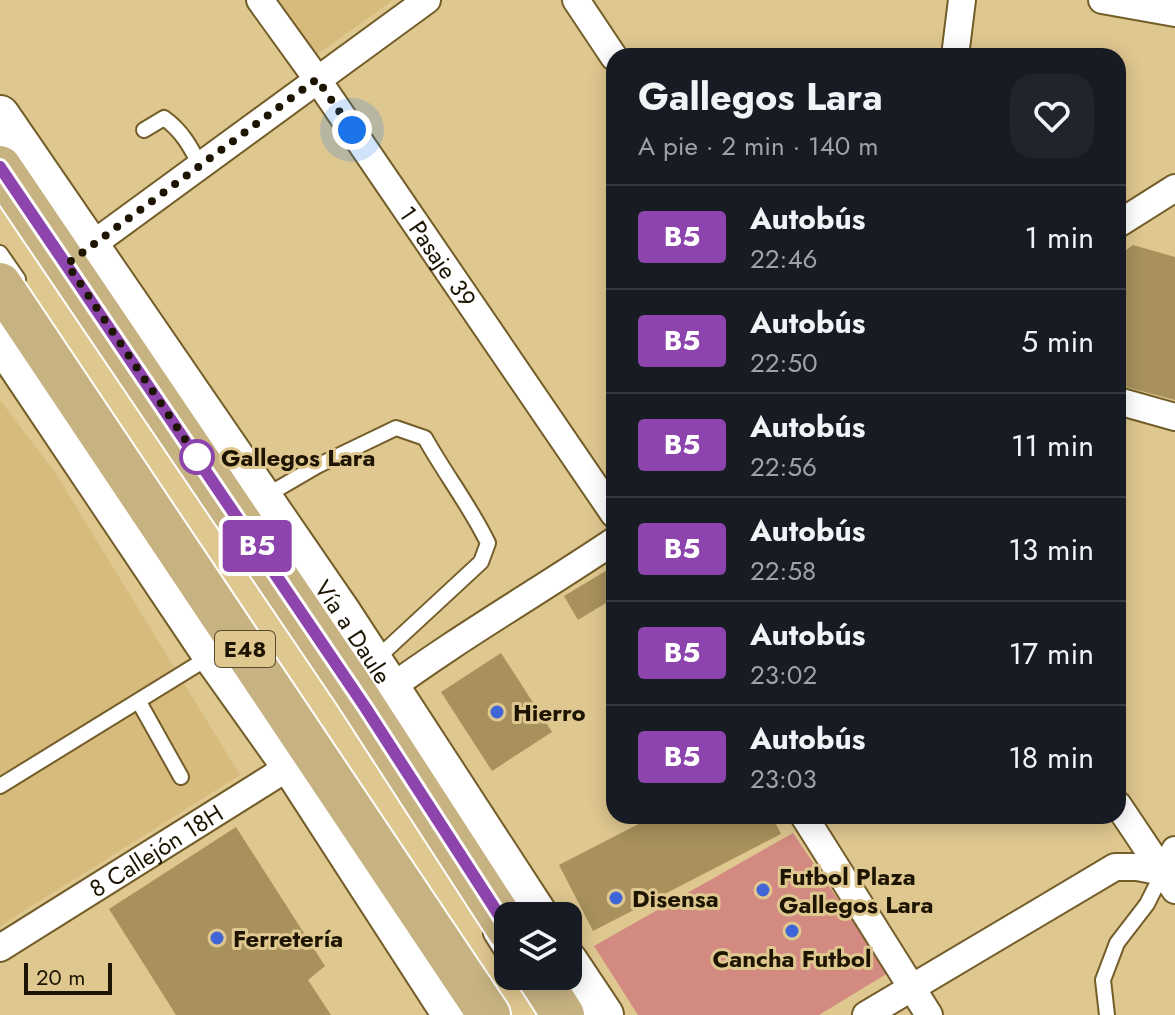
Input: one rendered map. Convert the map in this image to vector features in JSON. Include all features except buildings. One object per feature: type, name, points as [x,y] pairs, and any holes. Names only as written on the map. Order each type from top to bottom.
[{"type":"main road","name":"Vía a Daule","points":[[0,115],[66,263],[262,498],[376,686],[494,923]]},
{"type":"main road","name":"Vía a Daule","points":[[0,167],[66,263],[376,686],[529,902]]},
{"type":"main road","name":"E48","points":[[14,289],[302,759],[452,1015]]},
{"type":"main road","name":"E48","points":[[0,339],[212,655],[302,759],[489,1015]]},
{"type":"main road","points":[[582,982],[604,1015]]},
{"type":"main road","points":[[547,990],[563,1015]]},
{"type":"street","name":"1 Pasaje 39","points":[[260,0],[606,502]]},
{"type":"street","points":[[66,263],[427,0]]},
{"type":"street","points":[[576,0],[608,48]]},
{"type":"street","points":[[956,48],[962,0]]},
{"type":"street","points":[[1102,0],[1175,13]]},
{"type":"street","points":[[1126,219],[1175,188]]},
{"type":"street","points":[[1126,403],[1175,417]]},
{"type":"street","points":[[376,686],[531,597],[606,546]]},
{"type":"street","name":"8 Callejón 18H","points":[[0,948],[302,759]]},
{"type":"street","points":[[1126,815],[1171,871]]},
{"type":"street","points":[[809,824],[929,1015]]},
{"type":"street","points":[[866,1015],[1115,867],[1171,871]]},
{"type":"lane","points":[[144,130],[164,118],[188,142],[200,165]]},
{"type":"lane","points":[[0,253],[14,289]]},
{"type":"lane","points":[[82,316],[192,478]]},
{"type":"lane","points":[[262,498],[317,466],[396,428],[425,438],[471,509],[488,543],[481,562],[376,686]]},
{"type":"lane","points":[[0,786],[212,655]]},
{"type":"lane","points":[[139,702],[181,777]]},
{"type":"lane","points":[[378,821],[507,1015]]},
{"type":"lane","points":[[1107,1015],[1103,980],[1117,943],[1171,871]]},
{"type":"shaded area","points":[[276,0],[393,0],[315,56]]},
{"type":"shaded area","points":[[0,400],[56,474],[240,775],[0,926]]},
{"type":"shaded area","name":"Futbol Plaza Gallegos Lara","points":[[793,833],[888,973],[819,1015],[638,1015],[594,946]]},
{"type":"bus line","name":"B5","points":[[0,167],[365,707],[494,907]]},
{"type":"place","name":"Gallegos Lara","points":[[197,457]]},
{"type":"place","name":"Hierro","points":[[497,712]]},
{"type":"place","name":"Futbol Plaza Gallegos Lara","points":[[763,890]]},
{"type":"place","name":"Disensa","points":[[616,898]]},
{"type":"place","name":"Cancha Futbol","points":[[792,931]]},
{"type":"place","name":"Ferretería","points":[[217,938]]},
{"type":"route","points":[[197,457],[203,466],[67,264],[317,79],[352,130]]}]
